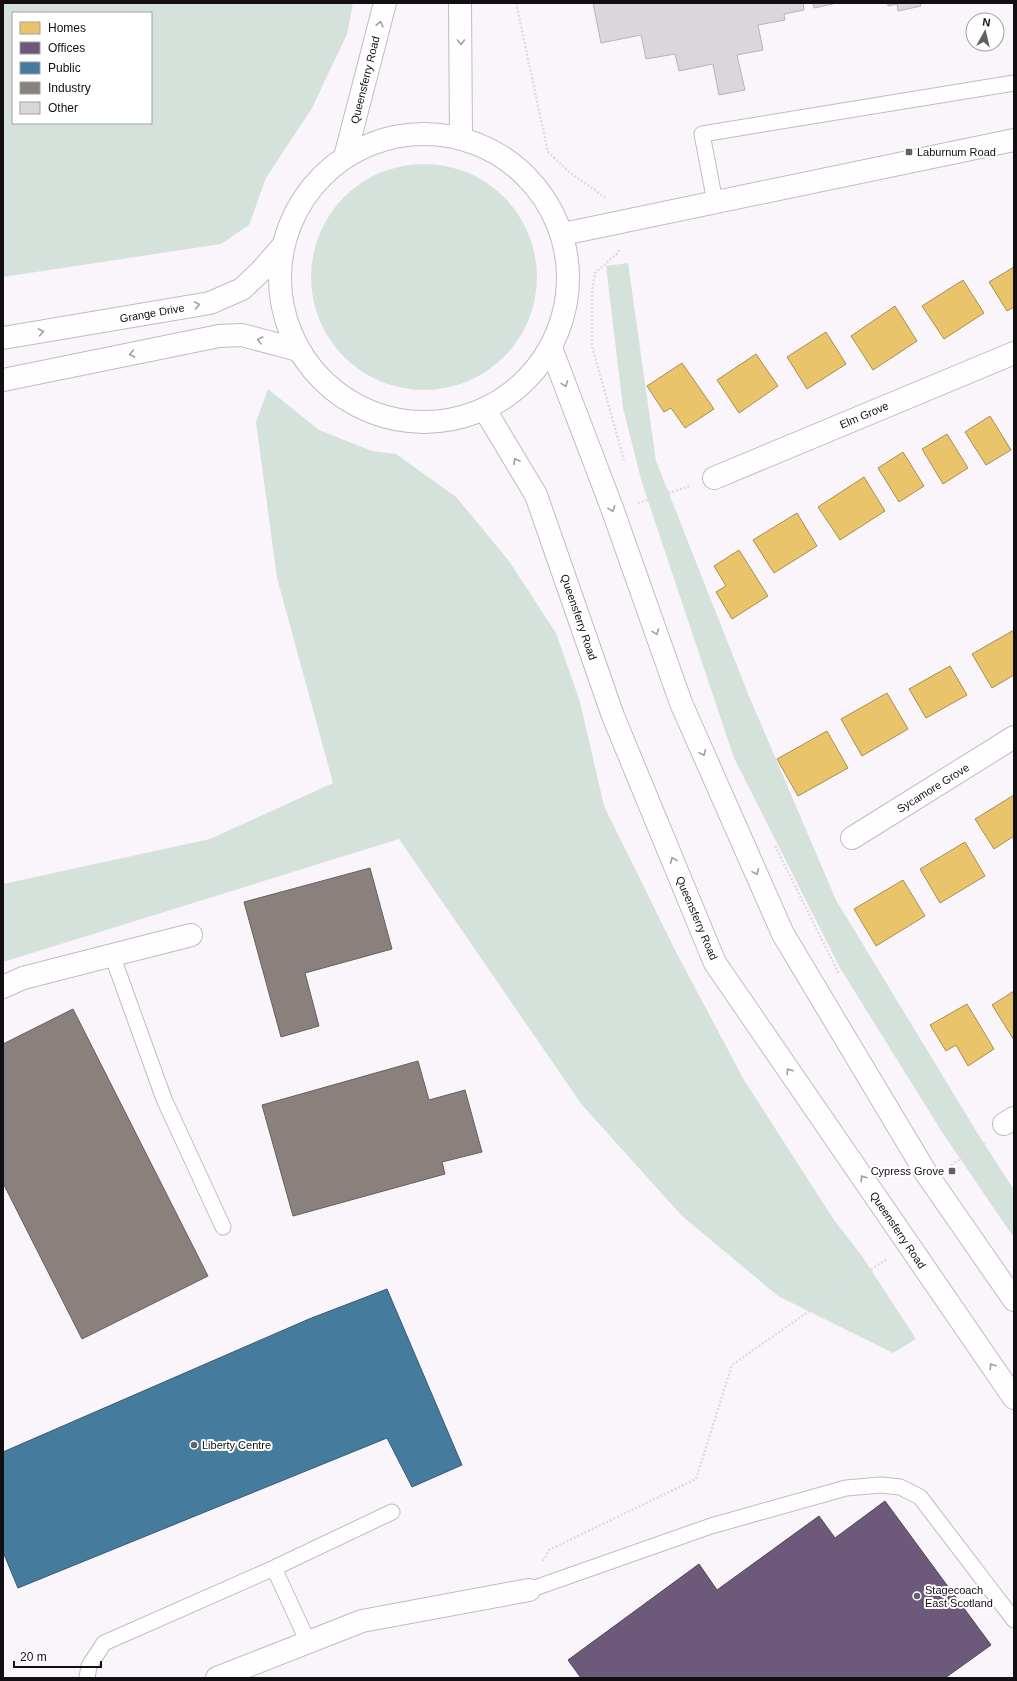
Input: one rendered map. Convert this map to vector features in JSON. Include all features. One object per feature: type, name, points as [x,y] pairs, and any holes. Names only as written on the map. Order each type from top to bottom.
[{"type":"main road","name":"Queensferry Road","points":[[345,157],[385,3]]},
{"type":"main road","points":[[460,3],[461,139]]},
{"type":"main road","points":[[422,134],[461,139],[493,152],[521,171],[543,197],[562,234],[567,257],[568,288],[563,319],[551,348],[523,384],[485,410],[444,422],[401,422],[360,408],[324,384],[298,350],[284,317],[279,282],[282,247],[295,212],[317,181],[345,157],[382,140],[422,134]]},
{"type":"main road","points":[[562,234],[1014,140]]},
{"type":"main road","name":"Grange Drive","points":[[3,338],[210,303],[242,289],[260,272],[282,247]]},
{"type":"main road","points":[[3,380],[219,336],[242,335],[298,350]]},
{"type":"main road","points":[[551,348],[599,473],[681,703],[783,934],[926,1173],[1014,1300]]},
{"type":"main road","name":"Elm Grove","points":[[714,478],[1014,353]]},
{"type":"main road","name":"Queensferry Road","points":[[485,410],[536,495],[613,716],[715,963],[1014,1398]]},
{"type":"main road","name":"Sycamore Grove","points":[[852,838],[1014,737]]},
{"type":"main road","points":[[3,987],[23,978],[191,935]]},
{"type":"main road","points":[[217,1678],[362,1621],[529,1590]]},
{"type":"lane","points":[[715,202],[702,134],[1014,83]]},
{"type":"lane","points":[[112,955],[164,1099],[223,1227]]},
{"type":"lane","points":[[529,1590],[711,1526],[846,1488],[881,1485],[900,1487],[920,1497],[1014,1620]]},
{"type":"lane","points":[[87,1678],[89,1666],[104,1643],[274,1568],[392,1512]]},
{"type":"lane","points":[[274,1568],[308,1642]]},
{"type":"path","points":[[516,3],[548,152],[569,172],[613,203],[618,223],[622,243],[618,253],[596,273],[592,291],[592,346],[626,467]]},
{"type":"path","points":[[634,497],[636,504],[714,478]]},
{"type":"path","points":[[773,842],[840,975]]},
{"type":"path","points":[[945,1169],[1003,1127]]},
{"type":"path","points":[[529,1590],[549,1550],[696,1479],[732,1365],[871,1270]]},
{"type":"shaded area","points":[[3,3],[353,3],[347,34],[312,108],[266,178],[249,225],[221,244],[3,277]]},
{"type":"shaded area","points":[[413,164],[435,164],[467,172],[477,177],[496,189],[512,205],[529,234],[535,255],[537,277],[535,299],[529,320],[512,349],[496,365],[467,382],[435,390],[413,390],[381,382],[371,377],[352,365],[336,349],[319,320],[311,288],[311,266],[319,234],[324,224],[336,205],[352,189],[381,172]]},
{"type":"shaded area","points":[[628,263],[656,461],[749,696],[836,900],[978,1134],[1014,1190],[1014,1238],[942,1132],[840,968],[734,758],[642,483],[623,408],[606,266]]},
{"type":"shaded area","points":[[268,389],[319,430],[372,451],[396,454],[456,497],[509,561],[556,633],[580,702],[604,806],[675,950],[744,1080],[834,1220],[862,1256],[916,1339],[893,1353],[778,1296],[682,1216],[582,1105],[399,839],[3,962],[3,884],[210,839],[333,783],[277,578],[256,422]]},
{"type":"building: Homes","points":[[1014,267],[1014,307],[1007,311],[989,282]]},
{"type":"building: Homes","points":[[963,280],[984,313],[944,339],[922,306]]},
{"type":"building: Homes","points":[[895,306],[917,341],[873,370],[851,336]]},
{"type":"building: Homes","points":[[826,332],[846,364],[807,389],[787,357]]},
{"type":"building: Homes","points":[[756,354],[778,386],[739,413],[717,380]]},
{"type":"building: Homes","points":[[682,363],[714,409],[685,428],[671,408],[664,412],[647,386]]},
{"type":"building: Homes","points":[[990,416],[1011,450],[986,465],[965,432]]},
{"type":"building: Homes","points":[[947,434],[968,468],[943,484],[922,449]]},
{"type":"building: Homes","points":[[903,452],[924,486],[899,502],[878,468]]},
{"type":"building: Homes","points":[[864,477],[885,511],[840,540],[818,507]]},
{"type":"building: Homes","points":[[797,513],[817,546],[774,573],[753,540]]},
{"type":"building: Homes","points":[[739,550],[768,596],[732,619],[716,592],[726,586],[714,566]]},
{"type":"building: Homes","points":[[1014,630],[1014,675],[992,688],[972,654]]},
{"type":"building: Homes","points":[[950,666],[967,695],[926,718],[909,689]]},
{"type":"building: Homes","points":[[887,693],[908,729],[862,756],[841,719]]},
{"type":"building: Homes","points":[[827,731],[848,768],[798,796],[777,759]]},
{"type":"building: Homes","points":[[1014,795],[1014,836],[994,849],[975,819]]},
{"type":"building: Homes","points":[[965,842],[985,876],[940,903],[920,869]]},
{"type":"building: Homes","points":[[903,880],[925,916],[876,946],[854,909]]},
{"type":"building: Homes","points":[[1014,991],[1014,1040],[992,1005]]},
{"type":"building: Homes","points":[[967,1004],[994,1049],[968,1066],[956,1045],[946,1051],[930,1025]]},
{"type":"building: Offices","points":[[885,1501],[991,1645],[945,1678],[581,1678],[568,1660],[699,1564],[717,1590],[819,1516],[835,1538]]},
{"type":"building: Public","name":"Liberty Centre","points":[[387,1289],[462,1465],[412,1487],[387,1438],[18,1588],[3,1552],[3,1452],[309,1319]]},
{"type":"building: Industry","points":[[370,868],[392,949],[305,973],[319,1026],[281,1037],[244,902]]},
{"type":"building: Industry","points":[[73,1009],[208,1276],[82,1339],[3,1183],[3,1044]]},
{"type":"building: Industry","points":[[418,1061],[429,1100],[465,1090],[482,1152],[442,1162],[445,1174],[293,1216],[262,1105]]},
{"type":"building: Other","points":[[593,3],[803,3],[804,10],[784,14],[785,20],[758,25],[763,50],[737,55],[745,90],[719,95],[713,64],[679,71],[675,54],[646,59],[641,35],[601,43]]},
{"type":"building: Other","points":[[813,3],[837,3],[814,8]]},
{"type":"building: Other","points":[[888,3],[920,3],[921,6],[898,11],[897,4],[888,6]]},
{"type":"place","name":"Laburnum Road","points":[[909,152]]},
{"type":"place","name":"Cypress Grove","points":[[952,1171]]},
{"type":"place","name":"Liberty Centre","points":[[194,1445]]},
{"type":"place","name":"Stagecoach East Scotland","points":[[917,1596]]}]
